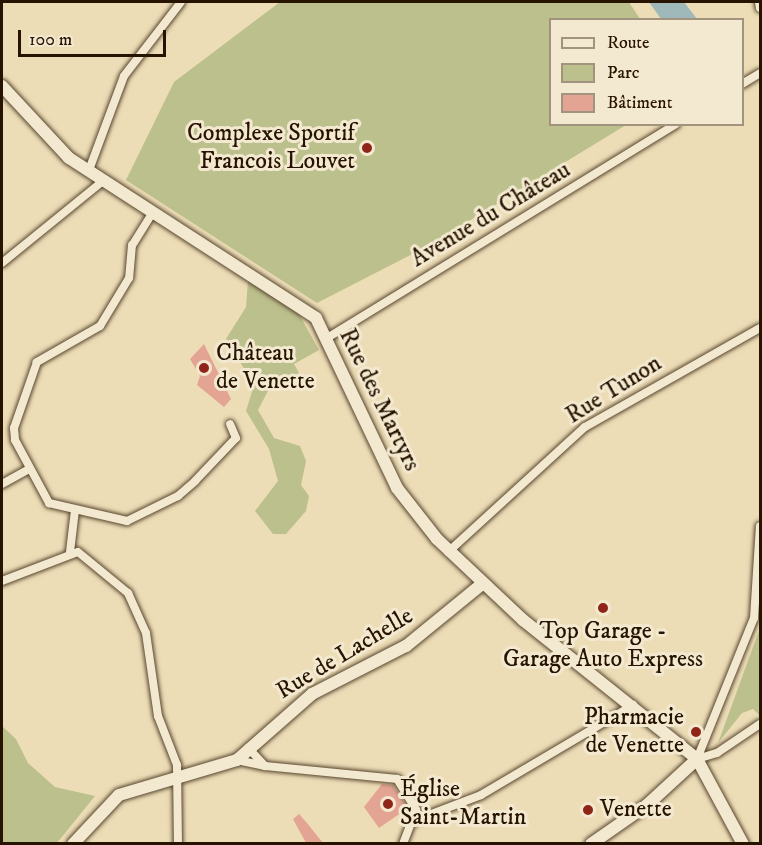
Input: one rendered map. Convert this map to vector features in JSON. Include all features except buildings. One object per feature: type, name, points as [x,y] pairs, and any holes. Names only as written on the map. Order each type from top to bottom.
[{"type":"street","points":[[89,170],[124,76],[147,39],[181,2]]},
{"type":"street","points":[[759,2],[760,8]]},
{"type":"street","points":[[744,83],[760,73]]},
{"type":"street","name":"Rue des Martyrs","points":[[2,86],[37,128],[89,170],[300,303],[327,338],[397,488],[448,552],[482,584],[697,759]]},
{"type":"street","name":"Avenue du Château","points":[[327,338],[673,126]]},
{"type":"street","points":[[2,263],[104,180]]},
{"type":"street","points":[[153,212],[132,245],[129,278],[100,326],[37,362],[14,428],[29,469],[49,503],[127,520],[178,496],[236,438],[230,424]]},
{"type":"street","name":"Rue Tunon","points":[[448,552],[585,427],[760,328]]},
{"type":"street","points":[[2,484],[29,469]]},
{"type":"street","points":[[70,552],[75,510]]},
{"type":"street","points":[[591,843],[647,805],[697,759],[754,618],[760,526]]},
{"type":"street","points":[[2,581],[70,552],[88,555],[128,593],[146,633],[158,716],[178,777],[178,843]]},
{"type":"street","name":"Rue de Lachelle","points":[[234,761],[312,694],[406,646],[482,584]]},
{"type":"street","points":[[413,820],[482,795],[633,705]]},
{"type":"street","points":[[697,759],[717,753],[760,724]]},
{"type":"street","points":[[248,748],[265,766]]},
{"type":"street","points":[[697,759],[743,843]]},
{"type":"street","points":[[73,843],[119,795],[234,761],[265,766],[387,775],[414,804],[413,820],[403,843]]},
{"type":"green space","name":"Complexe Sportif Francois Louvet","points":[[280,2],[629,2],[639,18],[549,18],[549,126],[624,126],[428,246],[317,303],[126,180],[174,82]]},
{"type":"green space","points":[[248,280],[296,309],[319,350],[294,364],[299,373],[268,391],[258,410],[274,438],[300,446],[306,461],[301,485],[309,496],[306,511],[286,534],[273,534],[255,511],[278,481],[269,449],[246,411],[254,385],[226,339],[246,307]]},
{"type":"green space","points":[[760,628],[760,716],[753,709],[742,713],[718,743]]},
{"type":"green space","points":[[2,726],[16,739],[28,763],[55,787],[95,796],[57,843],[2,843]]},
{"type":"water","points":[[649,2],[684,2],[696,18],[660,18]]},
{"type":"place","name":"Complexe Sportif Francois Louvet","points":[[367,148]]},
{"type":"place","name":"Château de Venette","points":[[204,368]]},
{"type":"place","name":"Top Garage - Garage Auto Express","points":[[603,608]]},
{"type":"place","name":"Pharmacie de Venette","points":[[696,732]]},
{"type":"place","name":"Église Saint-Martin","points":[[388,804]]},
{"type":"place","name":"Venette","points":[[588,810]]}]
